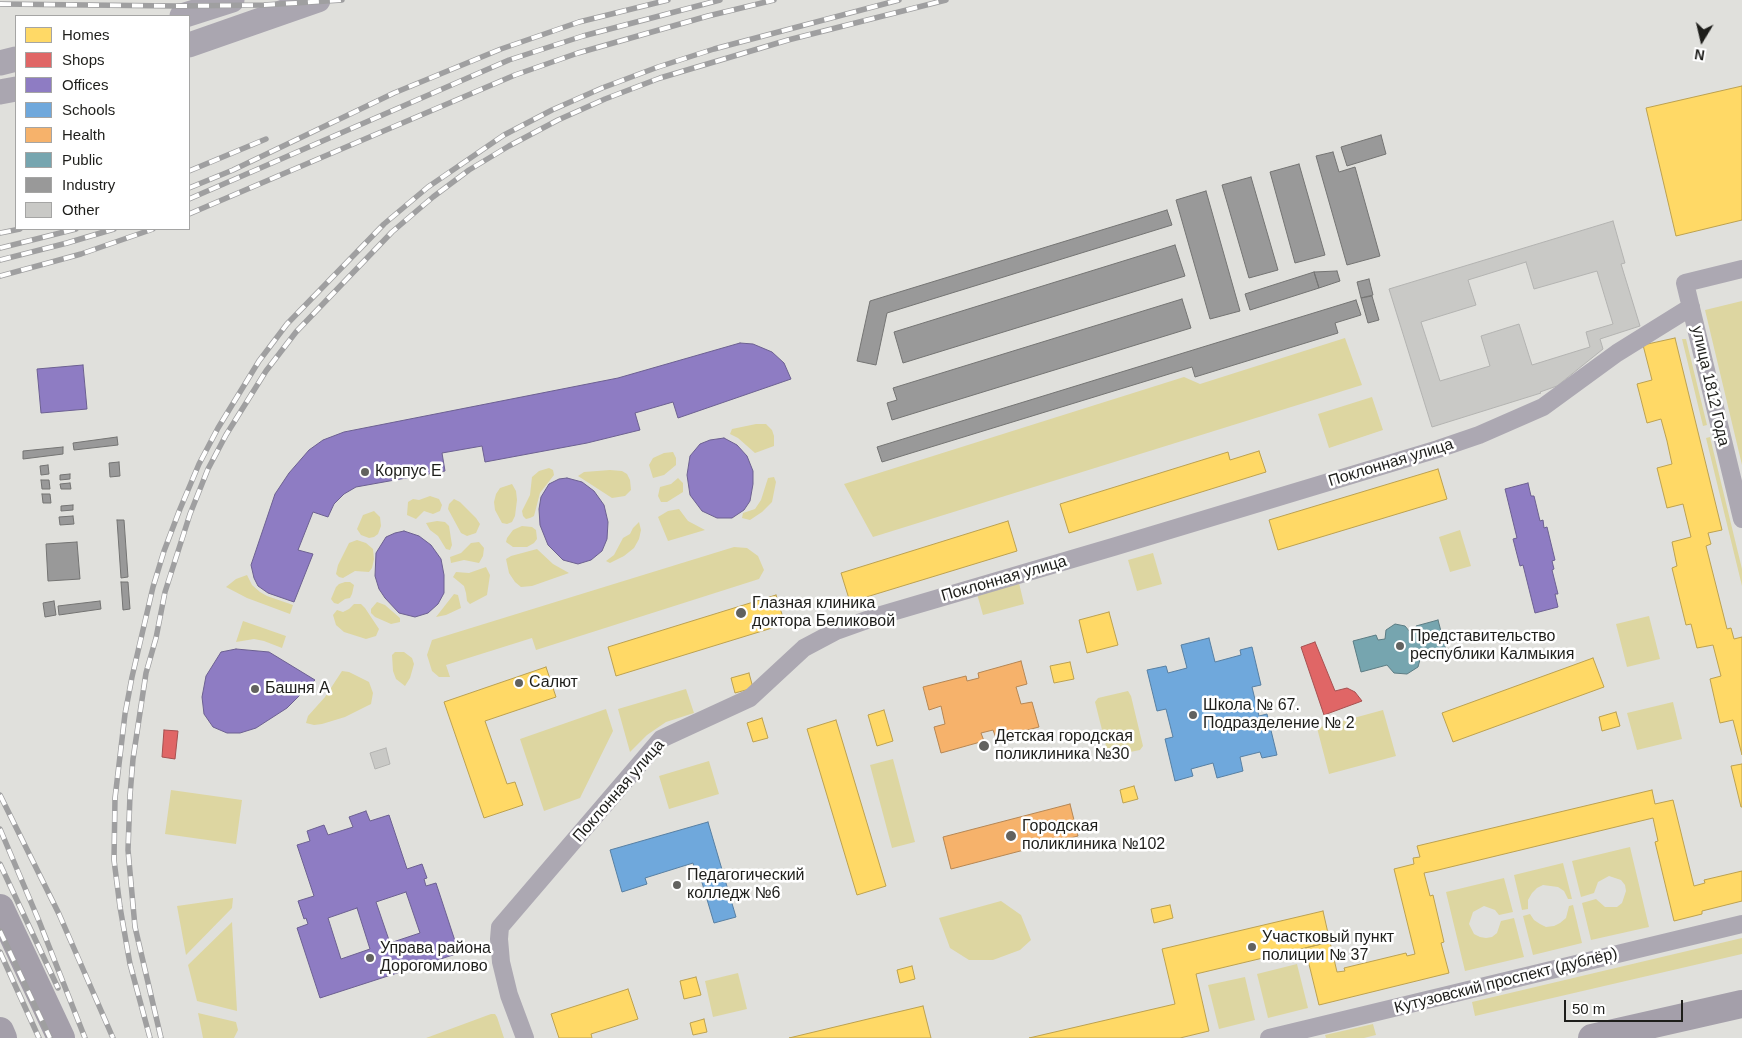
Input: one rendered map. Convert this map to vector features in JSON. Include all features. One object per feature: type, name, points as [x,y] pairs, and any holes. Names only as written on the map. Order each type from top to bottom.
[{"type":"main road","points":[[185,15],[232,0]]},
{"type":"main road","points":[[190,45],[318,0]]},
{"type":"main road","points":[[0,63],[15,60]]},
{"type":"main road","points":[[0,92],[15,89]]},
{"type":"main road","points":[[0,908],[61,1038]]},
{"type":"main road","points":[[1592,1038],[1740,1004]]},
{"type":"main road","points":[[0,1031],[3,1038]]},
{"type":"street","name":"улица 1812 Года","points":[[1742,269],[1686,282],[1742,519]]},
{"type":"street","name":"Поклонная улица","points":[[526,1038],[509,995],[501,962],[498,939],[500,927],[661,739],[750,698],[804,648],[836,631],[878,616],[1479,436],[1543,407],[1617,353],[1691,307]]},
{"type":"street","name":"Кутузовский проспект (дублёр)","points":[[1269,1038],[1742,924]]},
{"type":"shaded area","points":[[1742,301],[1742,465],[1705,310]]},
{"type":"shaded area","points":[[1345,338],[1362,385],[873,537],[844,484],[1184,377],[1200,384]]},
{"type":"shaded area","points":[[1682,339],[1686,339],[1707,425],[1703,426]]},
{"type":"shaded area","points":[[1372,397],[1383,430],[1329,448],[1318,414]]},
{"type":"shaded area","points":[[766,424],[772,430],[774,446],[755,453],[738,438],[730,434],[732,429]]},
{"type":"shaded area","points":[[1710,437],[1742,569],[1742,586],[1706,438]]},
{"type":"shaded area","points":[[673,452],[676,458],[676,465],[664,475],[653,478],[649,465],[653,458],[664,453]]},
{"type":"shaded area","points":[[549,468],[553,470],[554,475],[540,493],[534,516],[526,519],[522,511],[530,495],[532,477],[539,471]]},
{"type":"shaded area","points":[[622,471],[627,474],[631,490],[625,496],[612,498],[578,476],[584,472]]},
{"type":"shaded area","points":[[774,477],[776,482],[772,502],[750,520],[742,518],[743,513],[755,509],[761,500],[768,478]]},
{"type":"shaded area","points":[[678,478],[683,483],[683,492],[667,502],[661,502],[658,496],[660,487],[671,484]]},
{"type":"shaded area","points":[[512,484],[516,491],[517,500],[515,516],[512,522],[507,524],[502,523],[495,510],[494,502],[500,488]]},
{"type":"shaded area","points":[[430,496],[439,499],[442,505],[440,511],[433,514],[424,511],[416,519],[407,515],[408,502],[413,499],[419,500]]},
{"type":"shaded area","points":[[454,499],[460,502],[480,524],[476,533],[467,536],[461,533],[448,509],[449,504]]},
{"type":"shaded area","points":[[679,509],[688,521],[705,530],[668,541],[658,517],[668,511]]},
{"type":"shaded area","points":[[374,511],[380,517],[381,526],[378,534],[369,538],[361,535],[357,529],[363,515]]},
{"type":"shaded area","points":[[445,522],[449,526],[452,545],[450,550],[446,549],[438,536],[430,530],[426,523]]},
{"type":"shaded area","points":[[639,522],[641,530],[634,548],[610,563],[606,561],[614,555],[623,538],[630,534]]},
{"type":"shaded area","points":[[522,526],[532,527],[536,530],[537,539],[527,547],[513,547],[506,542],[507,538],[513,530]]},
{"type":"shaded area","points":[[1460,530],[1471,566],[1450,572],[1439,537]]},
{"type":"shaded area","points":[[357,540],[366,543],[373,549],[374,559],[372,568],[369,572],[355,571],[343,578],[339,577],[336,574],[338,565],[349,543]]},
{"type":"shaded area","points":[[479,542],[484,548],[483,556],[479,563],[464,560],[451,563],[450,557],[461,553],[471,543]]},
{"type":"shaded area","points":[[734,547],[747,548],[758,556],[764,570],[759,579],[536,650],[532,638],[446,665],[450,677],[439,677],[432,671],[427,655],[432,640]]},
{"type":"shaded area","points":[[537,549],[553,564],[569,573],[532,586],[521,587],[509,573],[506,559]]},
{"type":"shaded area","points":[[1153,553],[1162,584],[1137,591],[1128,560]]},
{"type":"shaded area","points":[[486,567],[490,575],[487,595],[470,604],[467,601],[464,586],[453,577],[456,572],[469,573]]},
{"type":"shaded area","points":[[247,575],[252,585],[260,592],[293,605],[290,614],[247,598],[226,587],[236,579]]},
{"type":"shaded area","points":[[345,582],[350,582],[354,585],[350,598],[338,604],[334,603],[331,599],[336,587]]},
{"type":"shaded area","points":[[1019,583],[1024,604],[983,615],[977,594]]},
{"type":"shaded area","points":[[454,594],[458,595],[461,608],[446,615],[436,617]]},
{"type":"shaded area","points":[[377,602],[385,605],[400,618],[400,622],[391,624],[375,617],[371,613],[371,609]]},
{"type":"shaded area","points":[[354,604],[361,604],[365,608],[379,629],[376,636],[366,639],[344,632],[336,625],[333,615],[337,610],[343,612]]},
{"type":"shaded area","points":[[1649,616],[1660,659],[1627,667],[1616,624]]},
{"type":"shaded area","points":[[243,621],[286,636],[282,648],[254,639],[236,642]]},
{"type":"shaded area","points":[[395,652],[404,652],[412,658],[414,664],[410,678],[405,686],[396,679],[393,671],[392,655]]},
{"type":"shaded area","points":[[342,671],[349,672],[369,682],[373,693],[371,704],[345,717],[322,724],[306,723],[308,716],[325,697]]},
{"type":"shaded area","points":[[686,689],[694,713],[666,722],[647,735],[630,752],[618,709]]},
{"type":"shaded area","points":[[1128,691],[1131,696],[1143,746],[1140,750],[1110,756],[1095,702],[1098,698]]},
{"type":"shaded area","points":[[1673,702],[1682,739],[1637,750],[1627,713]]},
{"type":"shaded area","points":[[606,709],[613,731],[580,798],[544,811],[520,739]]},
{"type":"shaded area","points":[[1383,710],[1396,756],[1329,774],[1317,728]]},
{"type":"shaded area","points":[[893,759],[915,842],[892,848],[870,765]]},
{"type":"shaded area","points":[[709,761],[719,794],[669,809],[659,776]]},
{"type":"shaded area","points":[[171,790],[242,800],[236,844],[165,834]]},
{"type":"shaded area","points":[[1630,847],[1649,927],[1591,940],[1582,903],[1596,899],[1605,907],[1617,907],[1622,903],[1626,891],[1625,885],[1621,880],[1609,876],[1598,882],[1594,893],[1581,897],[1572,861]]},
{"type":"shaded area","points":[[1563,863],[1572,899],[1568,899],[1564,891],[1558,887],[1543,885],[1532,893],[1528,900],[1528,909],[1522,910],[1514,875]]},
{"type":"shaded area","points":[[1504,878],[1513,912],[1499,915],[1495,910],[1484,906],[1473,912],[1469,924],[1474,934],[1486,938],[1492,937],[1497,933],[1501,921],[1514,918],[1524,957],[1465,971],[1446,892]]},
{"type":"shaded area","points":[[233,898],[232,908],[186,955],[177,906]]},
{"type":"shaded area","points":[[1001,901],[1021,915],[1031,940],[1020,950],[993,960],[969,960],[950,948],[939,918]]},
{"type":"shaded area","points":[[1573,905],[1582,943],[1533,955],[1523,916],[1530,914],[1534,920],[1546,927],[1554,926],[1566,918],[1569,906]]},
{"type":"shaded area","points":[[232,922],[237,1011],[197,1001],[188,965]]},
{"type":"shaded area","points":[[1742,938],[1742,954],[1475,1016],[1472,1002]]},
{"type":"shaded area","points":[[1297,964],[1308,1008],[1268,1018],[1257,974]]},
{"type":"shaded area","points":[[738,973],[747,1009],[713,1017],[705,981]]},
{"type":"shaded area","points":[[1245,977],[1255,1020],[1219,1029],[1208,985]]},
{"type":"shaded area","points":[[198,1013],[236,1022],[238,1030],[234,1038],[203,1038]]},
{"type":"shaded area","points":[[495,1014],[497,1017],[504,1038],[426,1038]]},
{"type":"shaded area","points":[[1373,1024],[1376,1035],[1364,1038],[1326,1038],[1325,1035]]},
{"type":"building: Homes","points":[[1742,86],[1742,220],[1676,236],[1646,108]]},
{"type":"building: Homes","points":[[1675,338],[1722,530],[1708,533],[1711,544],[1706,546],[1727,629],[1731,628],[1734,639],[1742,637],[1742,755],[1733,720],[1720,723],[1710,679],[1721,676],[1713,645],[1697,648],[1691,624],[1686,625],[1672,568],[1677,566],[1672,542],[1691,537],[1683,504],[1667,508],[1657,468],[1672,464],[1667,441],[1661,419],[1647,423],[1637,384],[1652,380],[1643,345]]},
{"type":"building: Homes","points":[[1259,451],[1266,472],[1069,533],[1060,504],[1228,452],[1230,460]]},
{"type":"building: Homes","points":[[1438,469],[1447,499],[1278,550],[1269,520]]},
{"type":"building: Homes","points":[[1008,521],[1017,551],[850,602],[841,573]]},
{"type":"building: Homes","points":[[776,595],[785,624],[616,676],[608,647]]},
{"type":"building: Homes","points":[[1109,612],[1118,645],[1087,653],[1079,620]]},
{"type":"building: Homes","points":[[1593,658],[1604,687],[1453,742],[1442,713]]},
{"type":"building: Homes","points":[[1070,662],[1074,679],[1054,683],[1050,666]]},
{"type":"building: Homes","points":[[546,667],[556,697],[485,721],[507,784],[515,782],[523,805],[484,818],[444,702]]},
{"type":"building: Homes","points":[[749,673],[753,688],[735,693],[731,678]]},
{"type":"building: Homes","points":[[884,710],[893,741],[877,746],[868,715]]},
{"type":"building: Homes","points":[[1616,712],[1620,726],[1602,731],[1599,717]]},
{"type":"building: Homes","points":[[762,718],[768,738],[753,742],[747,723]]},
{"type":"building: Homes","points":[[836,720],[886,886],[857,895],[807,729]]},
{"type":"building: Homes","points":[[1742,764],[1742,807],[1741,807],[1731,766]]},
{"type":"building: Homes","points":[[1134,786],[1138,799],[1123,803],[1120,790]]},
{"type":"building: Homes","points":[[1652,790],[1655,804],[1673,800],[1694,886],[1705,883],[1704,880],[1742,871],[1742,901],[1702,911],[1702,914],[1674,921],[1655,842],[1658,841],[1653,818],[1424,873],[1430,896],[1433,895],[1444,942],[1441,943],[1449,973],[1319,1005],[1305,948],[1330,942],[1337,972],[1345,971],[1344,968],[1406,953],[1407,956],[1415,954],[1394,869],[1414,864],[1413,858],[1420,857],[1417,846]]},
{"type":"building: Homes","points":[[1170,905],[1173,918],[1154,923],[1151,909]]},
{"type":"building: Homes","points":[[1323,911],[1330,942],[1196,974],[1209,1031],[1180,1038],[1029,1038],[1175,1004],[1162,949]]},
{"type":"building: Homes","points":[[912,966],[915,979],[900,983],[897,970]]},
{"type":"building: Homes","points":[[696,977],[701,995],[684,999],[680,981]]},
{"type":"building: Homes","points":[[628,989],[638,1019],[591,1034],[592,1038],[559,1038],[551,1014]]},
{"type":"building: Homes","points":[[923,1006],[931,1038],[789,1038],[868,1019]]},
{"type":"building: Homes","points":[[704,1019],[707,1032],[693,1035],[690,1023]]},
{"type":"building: Shops","points":[[1315,642],[1335,691],[1347,688],[1355,692],[1362,701],[1324,715],[1301,647]]},
{"type":"building: Shops","points":[[164,730],[178,731],[175,759],[162,757]]},
{"type":"building: Offices","name":"Корпус E","points":[[740,343],[753,344],[772,352],[784,363],[791,379],[678,418],[673,402],[635,413],[640,430],[587,443],[485,462],[482,446],[442,453],[445,471],[356,487],[344,494],[334,504],[328,517],[313,512],[298,550],[313,554],[294,602],[268,593],[258,586],[254,578],[251,565],[275,494],[289,473],[309,450],[323,440],[344,432],[618,378]]},
{"type":"building: Offices","points":[[83,365],[87,409],[41,413],[37,369]]},
{"type":"building: Offices","points":[[724,438],[737,445],[747,456],[753,471],[750,501],[744,510],[732,518],[717,518],[702,511],[690,495],[687,475],[690,456],[700,444]]},
{"type":"building: Offices","points":[[567,478],[582,482],[594,491],[604,505],[608,522],[607,539],[602,551],[591,560],[578,564],[563,560],[548,545],[540,525],[539,509],[541,497],[549,484],[559,479]]},
{"type":"building: Offices","points":[[1528,483],[1531,496],[1534,496],[1540,521],[1543,520],[1544,528],[1547,527],[1555,560],[1552,561],[1554,569],[1552,570],[1558,594],[1555,594],[1558,607],[1535,613],[1523,565],[1520,566],[1513,539],[1517,538],[1505,489]]},
{"type":"building: Offices","points":[[404,531],[419,536],[431,545],[441,559],[444,575],[444,593],[438,604],[428,613],[415,617],[399,613],[379,589],[375,576],[376,553],[386,537]]},
{"type":"building: Offices","name":"Башня А","points":[[236,649],[269,652],[315,680],[287,708],[256,728],[240,733],[227,733],[213,727],[204,714],[202,697],[206,676],[221,652]]},
{"type":"building: Offices","points":[[366,811],[370,821],[389,815],[407,869],[422,864],[427,878],[424,879],[426,886],[436,883],[459,953],[320,998],[297,928],[308,924],[306,918],[304,919],[298,901],[314,896],[297,845],[310,841],[307,831],[324,825],[328,835],[353,827],[349,817]],"holes":[[[406,892],[420,933],[390,943],[376,902]],[[357,908],[370,949],[341,959],[328,918]]]},
{"type":"building: Schools","points":[[1209,638],[1215,662],[1241,655],[1240,650],[1252,647],[1261,685],[1252,687],[1259,716],[1267,714],[1277,755],[1262,758],[1260,752],[1240,757],[1243,771],[1217,778],[1213,763],[1191,769],[1193,776],[1175,781],[1165,739],[1173,737],[1166,709],[1157,711],[1147,670],[1166,666],[1168,673],[1187,668],[1181,645]]},
{"type":"building: Schools","points":[[708,822],[736,917],[714,923],[698,869],[695,870],[693,863],[645,878],[647,884],[622,892],[610,850]]},
{"type":"building: Health","points":[[1021,661],[1027,684],[1016,687],[1021,704],[1032,702],[1039,727],[996,738],[993,730],[981,733],[984,741],[941,753],[934,727],[945,724],[941,706],[929,710],[923,687],[966,676],[967,681],[979,678],[978,673]]},
{"type":"building: Health","name":"Городская поликлиника №102","points":[[1070,804],[1078,836],[951,869],[943,837]]},
{"type":"building: Public","name":"Представительство республики Калмыкия","points":[[1438,620],[1446,650],[1421,656],[1418,667],[1407,674],[1394,673],[1387,665],[1361,672],[1353,641],[1376,635],[1378,640],[1385,639],[1386,630],[1395,624],[1405,626],[1410,632],[1417,630],[1416,626]]},
{"type":"building: Industry","points":[[1381,135],[1386,154],[1347,166],[1341,147]]},
{"type":"building: Industry","points":[[1333,152],[1339,172],[1355,167],[1380,256],[1347,265],[1316,156]]},
{"type":"building: Industry","points":[[1299,164],[1325,255],[1295,263],[1270,172]]},
{"type":"building: Industry","points":[[1251,177],[1278,270],[1249,278],[1222,185]]},
{"type":"building: Industry","points":[[1206,191],[1240,311],[1210,319],[1176,200]]},
{"type":"building: Industry","points":[[1167,210],[1172,225],[887,313],[876,365],[857,361],[870,301]]},
{"type":"building: Industry","points":[[1175,245],[1185,276],[903,363],[894,332]]},
{"type":"building: Industry","points":[[1337,271],[1340,281],[1319,288],[1314,272]]},
{"type":"building: Industry","points":[[1314,272],[1319,288],[1250,310],[1245,294]]},
{"type":"building: Industry","points":[[1369,279],[1373,295],[1361,298],[1357,282]]},
{"type":"building: Industry","points":[[1372,296],[1379,320],[1368,323],[1361,298]]},
{"type":"building: Industry","points":[[1182,299],[1191,328],[892,420],[887,403],[897,400],[893,388]]},
{"type":"building: Industry","points":[[1356,300],[1361,315],[1335,323],[1338,333],[1195,377],[1192,367],[882,462],[877,447]]},
{"type":"building: Industry","points":[[117,437],[118,445],[74,450],[73,443]]},
{"type":"building: Industry","points":[[63,447],[63,454],[23,459],[23,451]]},
{"type":"building: Industry","points":[[119,462],[120,476],[110,477],[109,463]]},
{"type":"building: Industry","points":[[48,465],[49,474],[41,475],[40,466]]},
{"type":"building: Industry","points":[[70,474],[70,479],[60,480],[60,475]]},
{"type":"building: Industry","points":[[41,480],[49,480],[50,489],[42,489]]},
{"type":"building: Industry","points":[[70,483],[71,489],[61,489],[60,484]]},
{"type":"building: Industry","points":[[42,494],[50,494],[51,503],[43,503]]},
{"type":"building: Industry","points":[[73,505],[73,510],[61,511],[61,506]]},
{"type":"building: Industry","points":[[73,516],[74,524],[60,525],[59,517]]},
{"type":"building: Industry","points":[[117,520],[124,520],[128,577],[121,578]]},
{"type":"building: Industry","points":[[77,542],[80,579],[48,581],[46,544]]},
{"type":"building: Industry","points":[[121,582],[128,582],[130,609],[123,610]]},
{"type":"building: Industry","points":[[54,601],[56,615],[45,617],[43,603]]},
{"type":"building: Industry","points":[[100,601],[101,609],[59,615],[58,606]]},
{"type":"building: Other","points":[[1613,221],[1625,263],[1621,264],[1640,326],[1600,339],[1603,349],[1557,386],[1541,393],[1432,427],[1389,289]],"holes":[[[1526,262],[1534,289],[1597,271],[1613,324],[1586,332],[1590,347],[1532,365],[1519,324],[1481,336],[1490,366],[1440,381],[1421,322],[1476,305],[1468,280]]]},
{"type":"building: Other","points":[[386,748],[390,764],[375,769],[370,753]]},
{"type":"railway","points":[[0,4],[264,5],[342,0]]},
{"type":"railway","points":[[190,188],[233,170],[394,93],[501,49],[579,22],[668,0]]},
{"type":"railway","points":[[190,199],[509,60],[583,36],[720,0]]},
{"type":"railway","points":[[190,214],[515,75],[578,53],[708,16],[774,0]]},
{"type":"railway","points":[[150,1038],[130,964],[114,860],[115,798],[125,714],[153,587],[164,551],[199,464],[218,428],[259,361],[287,324],[384,224],[428,187],[504,135],[552,110],[602,88],[658,67],[714,49],[899,0]]},
{"type":"railway","points":[[161,1038],[135,927],[128,850],[133,759],[146,673],[156,638],[165,592],[190,514],[208,469],[226,435],[266,371],[296,332],[392,232],[433,197],[469,170],[509,146],[558,120],[605,99],[660,78],[788,40],[946,0]]},
{"type":"railway","points":[[190,171],[266,139]]},
{"type":"railway","points":[[0,233],[15,230]]},
{"type":"railway","points":[[0,248],[72,230]]},
{"type":"railway","points":[[0,260],[111,230]]},
{"type":"railway","points":[[0,276],[81,254],[150,230]]},
{"type":"railway","points":[[0,795],[59,914],[113,1038]]},
{"type":"railway","points":[[0,829],[85,1038]]},
{"type":"railway","points":[[0,864],[58,988]]},
{"type":"railway","points":[[0,931],[50,1038]]},
{"type":"railway","points":[[0,952],[39,1038]]},
{"type":"place","name":"Корпус E","points":[[365,472]]},
{"type":"place","name":"Глазная клиника доктора Беликовой","points":[[741,613]]},
{"type":"place","name":"Представительство республики Калмыкия","points":[[1400,646]]},
{"type":"place","name":"Салют","points":[[519,683]]},
{"type":"place","name":"Башня А","points":[[255,689]]},
{"type":"place","name":"Школа № 67. Подразделение № 2","points":[[1193,715]]},
{"type":"place","name":"Детская городская поликлиника №30","points":[[984,746]]},
{"type":"place","name":"Городская поликлиника №102","points":[[1011,836]]},
{"type":"place","name":"Педагогический колледж №6","points":[[677,885]]},
{"type":"place","name":"Участковый пункт полиции № 37","points":[[1252,947]]},
{"type":"place","name":"Управа района Дорогомилово","points":[[370,958]]}]
